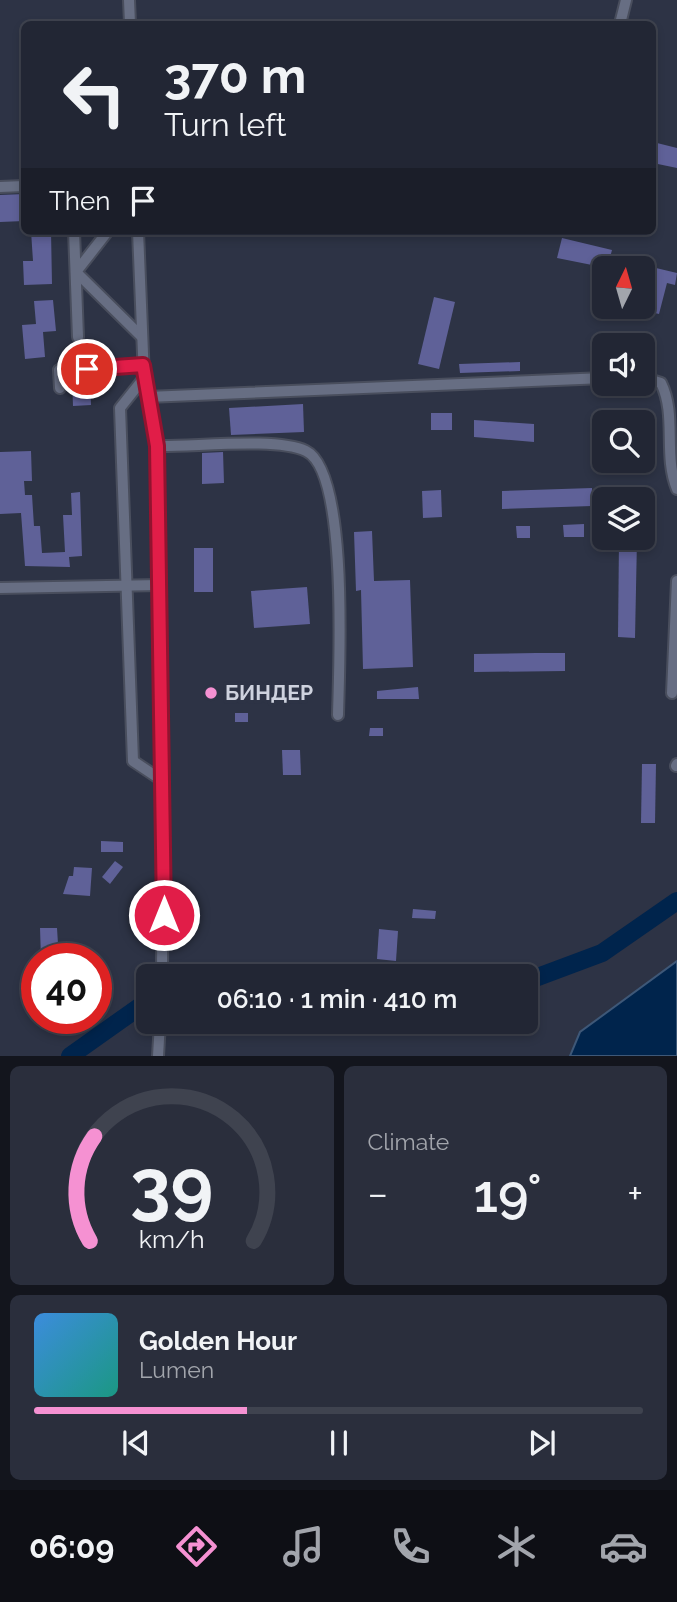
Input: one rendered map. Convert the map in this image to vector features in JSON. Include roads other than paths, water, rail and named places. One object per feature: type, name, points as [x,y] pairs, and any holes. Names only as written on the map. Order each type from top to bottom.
[{"type":"street","points":[[129,0],[130,21]]},
{"type":"street","points":[[621,21],[626,0]]},
{"type":"street","points":[[0,187],[21,186]]},
{"type":"street","points":[[74,235],[78,337]]},
{"type":"street","points":[[76,272],[105,235]]},
{"type":"street","points":[[138,235],[144,378],[157,446],[163,781],[162,964]]},
{"type":"street","points":[[76,272],[142,337]]},
{"type":"street","points":[[60,388],[60,370],[143,365]]},
{"type":"street","points":[[144,378],[120,408],[133,761],[163,781]]},
{"type":"street","points":[[147,397],[592,378]]},
{"type":"street","points":[[655,381],[660,383],[670,398],[673,422],[671,474],[677,489]]},
{"type":"street","points":[[157,446],[287,445],[308,452],[322,468],[331,498],[338,565],[338,715]]},
{"type":"street","points":[[672,693],[677,581]]},
{"type":"street","points":[[0,588],[160,585]]},
{"type":"street","points":[[158,1056],[159,1034]]},
{"type":"water","points":[[677,961],[677,1056],[570,1056],[580,1032]]},
{"type":"waterway","points":[[538,977],[602,953],[677,901]]},
{"type":"waterway","points":[[70,1056],[136,1009]]},
{"type":"place","name":"БИНДЕР","points":[[211,693]]}]
